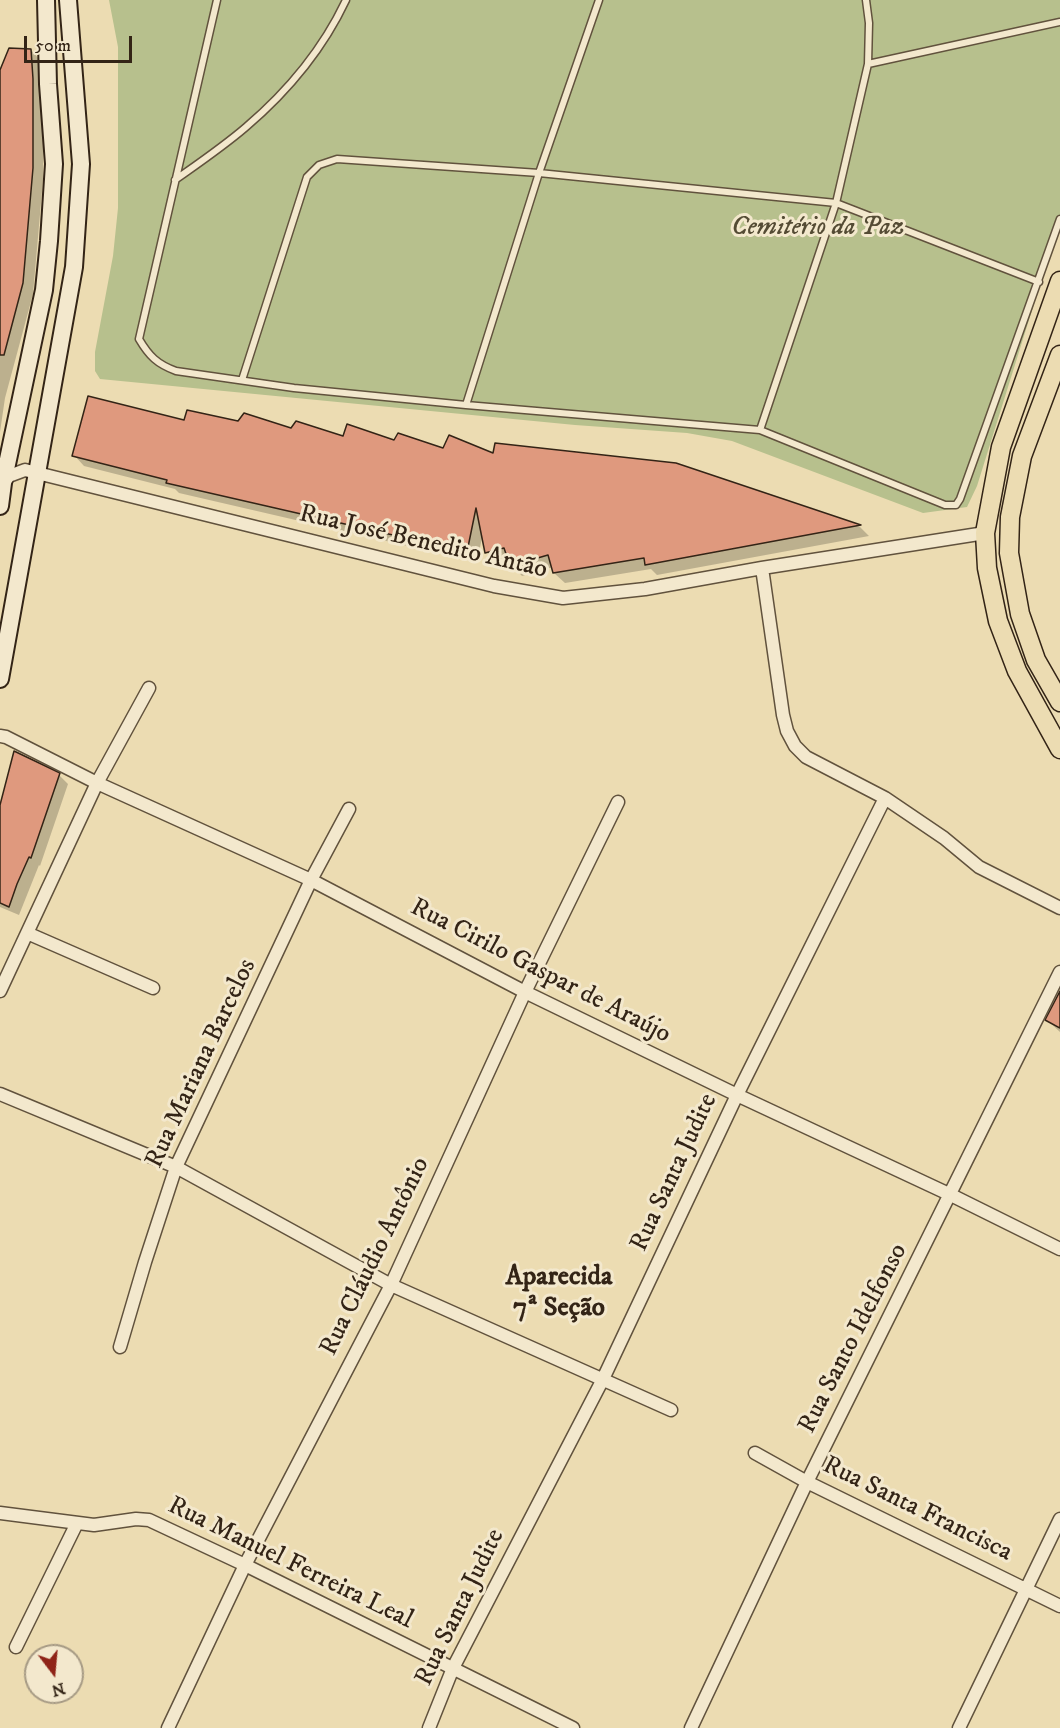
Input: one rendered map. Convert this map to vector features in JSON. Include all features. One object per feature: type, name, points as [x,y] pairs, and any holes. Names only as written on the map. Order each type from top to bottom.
[{"type":"main road","points":[[0,506],[44,290],[49,241],[54,164],[48,84],[46,0]]},
{"type":"main road","points":[[0,680],[74,267],[81,164],[68,0]]},
{"type":"main road","points":[[1060,281],[1001,447],[985,533],[987,568],[998,621],[1017,671],[1060,749]]},
{"type":"main road","points":[[1060,355],[1022,456],[1011,516],[1009,554],[1020,614],[1036,660],[1060,702]]},
{"type":"street","name":"Rua José Benedito Antão","points":[[3,483],[9,476],[25,470],[494,586],[563,598],[645,589],[985,533]]},
{"type":"street","points":[[762,568],[783,715],[787,732],[795,746],[806,757],[885,798],[944,838],[979,867],[1060,908]]},
{"type":"street","points":[[0,991],[97,783],[148,688]]},
{"type":"street","name":"Rua Cirilo Gaspar de Araújo","points":[[0,736],[6,736],[97,783],[311,880],[525,992],[1060,1249]]},
{"type":"street","name":"Rua Santa Judite","points":[[429,1728],[453,1668],[603,1379],[737,1095],[885,798]]},
{"type":"street","name":"Rua Cláudio Antônio","points":[[168,1728],[245,1565],[391,1285],[525,992],[618,802]]},
{"type":"street","name":"Rua Mariana Barcelos","points":[[120,1347],[176,1167],[311,880],[350,809]]},
{"type":"street","points":[[27,933],[153,988]]},
{"type":"street","name":"Rua Santo Idelfonso","points":[[692,1728],[807,1482],[1060,972]]},
{"type":"street","points":[[0,1094],[176,1167],[391,1285],[671,1410]]},
{"type":"street","name":"Rua Santa Francisca","points":[[755,1453],[807,1482],[1060,1606]]},
{"type":"street","name":"Rua Manuel Ferreira Leal","points":[[0,1513],[94,1525],[136,1518],[149,1520],[245,1565],[573,1728]]},
{"type":"street","points":[[959,1728],[1060,1519]]},
{"type":"street","points":[[16,1647],[77,1523]]},
{"type":"lane","points":[[217,0],[139,339],[161,366],[176,371],[294,388],[760,430],[945,505],[956,505],[1060,219]]},
{"type":"lane","points":[[175,180],[246,127],[298,76],[325,39],[346,0]]},
{"type":"lane","points":[[466,405],[539,173],[599,0]]},
{"type":"lane","points":[[760,430],[836,203],[868,64],[869,23],[866,0]]},
{"type":"lane","points":[[868,64],[1060,22]]},
{"type":"lane","points":[[242,380],[307,177],[319,165],[337,159],[539,173],[836,203],[1039,282]]},
{"type":"green space","name":"Cemitério da Paz","points":[[109,0],[1060,0],[1060,221],[977,486],[967,507],[923,513],[732,441],[687,433],[575,425],[100,379],[95,371],[95,352],[113,256],[118,208],[118,47]]},
{"type":"building","points":[[9,48],[31,49],[33,168],[23,283],[4,355],[0,355],[0,70]]},
{"type":"building","points":[[88,396],[184,420],[187,410],[238,421],[244,413],[291,428],[296,421],[343,436],[347,424],[394,440],[398,433],[443,448],[449,435],[493,453],[495,443],[676,463],[861,525],[645,565],[644,558],[553,573],[548,555],[510,566],[504,548],[485,553],[476,508],[467,552],[166,483],[167,480],[72,456]]},
{"type":"building","points":[[14,751],[60,773],[31,858],[29,857],[9,907],[0,903],[0,805]]},
{"type":"building","points":[[1060,991],[1060,1028],[1045,1020]]},
{"type":"district","name":"Aparecida 7ª Seção","points":[[559,1294]]}]
